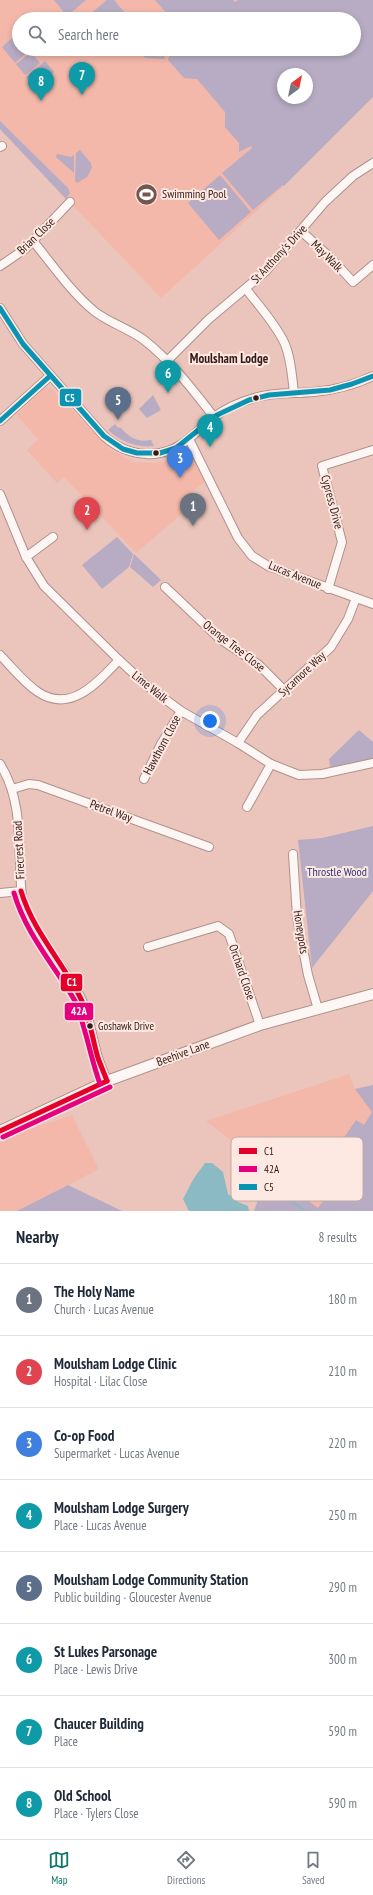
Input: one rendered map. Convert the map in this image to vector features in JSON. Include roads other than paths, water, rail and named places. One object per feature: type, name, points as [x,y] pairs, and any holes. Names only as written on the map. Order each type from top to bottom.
[{"type":"main road","name":"Beehive Lane","points":[[0,1130],[107,1082],[260,1025],[373,994]]},
{"type":"street","name":"St Anthony's Drive","points":[[167,361],[209,319],[270,267],[325,202],[353,176],[373,163]]},
{"type":"street","name":"Brian Close","points":[[0,266],[12,259],[33,241],[70,202]]},
{"type":"street","name":"May Walk","points":[[301,231],[332,258],[353,282],[373,265]]},
{"type":"street","points":[[33,241],[75,292],[93,310],[106,320],[143,340],[167,361],[193,390],[214,417]]},
{"type":"street","points":[[246,289],[273,323],[284,343],[291,369],[294,393]]},
{"type":"street","points":[[0,308],[23,344],[104,436],[116,446],[137,453],[159,454],[176,448],[189,439],[214,417],[232,406],[255,398],[275,394],[342,388],[373,376]]},
{"type":"street","points":[[0,422],[50,376]]},
{"type":"street","name":"Lucas Avenue","points":[[189,439],[238,538],[252,556],[268,566],[373,604]]},
{"type":"street","name":"Cypress Drive","points":[[328,588],[342,542],[322,466],[373,450]]},
{"type":"street","name":"Lime Walk","points":[[0,494],[26,557],[44,586],[118,660],[146,685],[181,711],[238,743],[271,764],[299,775],[322,774],[373,763]]},
{"type":"street","points":[[26,557],[53,537]]},
{"type":"street","name":"Orange Tree Close","points":[[165,587],[220,639],[259,665],[284,690]]},
{"type":"street","name":"Sycamore Way","points":[[238,743],[257,715],[331,647],[348,619],[356,598]]},
{"type":"street","points":[[0,655],[34,689],[44,695],[57,698],[70,698],[83,693],[95,684],[118,660]]},
{"type":"street","name":"Hawthorn Close","points":[[144,779],[161,744],[181,711]]},
{"type":"street","name":"Firecrest Road","points":[[0,764],[12,789],[19,820],[21,891],[27,912],[81,998],[86,1010],[98,1058],[107,1082]]},
{"type":"street","points":[[246,807],[271,764]]},
{"type":"street","name":"Petrel Way","points":[[12,789],[29,784],[38,785],[209,847]]},
{"type":"street","name":"Honeypots","points":[[293,854],[297,917],[308,975],[318,1010]]},
{"type":"street","points":[[0,893],[21,891]]},
{"type":"street","name":"Orchard Close","points":[[148,947],[218,926],[229,934],[260,1025]]},
{"type":"water","points":[[205,1163],[212,1163],[223,1172],[228,1194],[231,1196],[231,1201],[237,1201],[248,1206],[249,1211],[189,1211],[183,1199],[194,1178]]},
{"type":"waterway","points":[[292,1201],[305,1211]]},
{"type":"place","name":"Chaucer Building","points":[[82,95]]},
{"type":"place","name":"Old School","points":[[41,101]]},
{"type":"place","name":"Swimming Pool","points":[[146,194]]},
{"type":"place","name":"St Lukes Parsonage","points":[[168,393]]},
{"type":"place","name":"Moulsham Lodge Community Station","points":[[118,420]]},
{"type":"place","name":"Moulsham Lodge Surgery","points":[[210,447]]},
{"type":"place","name":"Co-op Food","points":[[180,478]]},
{"type":"place","name":"The Holy Name","points":[[193,526]]},
{"type":"place","name":"Moulsham Lodge Clinic","points":[[87,530]]},
{"type":"place","name":"Goshawk Drive","points":[[90,1026]]},
{"type":"district","name":"Moulsham Lodge","points":[[229,358]]},
{"type":"park label","name":"Throstle Wood","points":[[337,872]]}]
